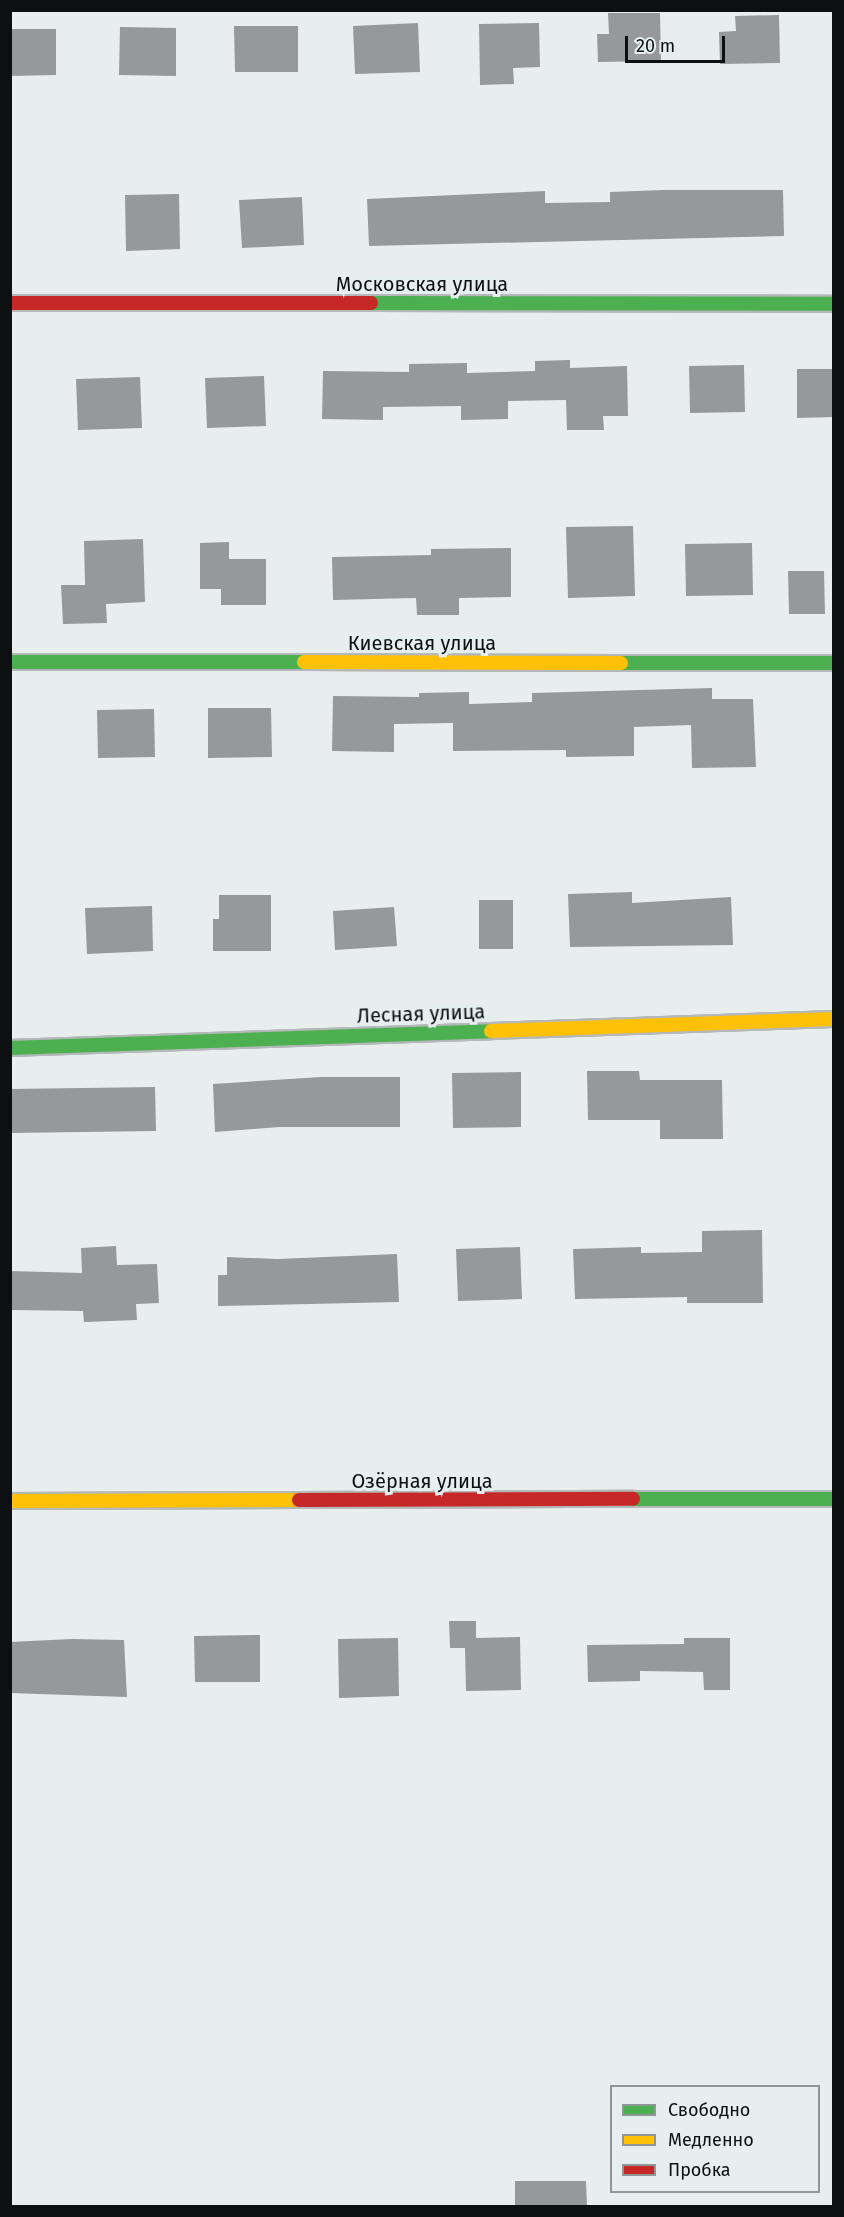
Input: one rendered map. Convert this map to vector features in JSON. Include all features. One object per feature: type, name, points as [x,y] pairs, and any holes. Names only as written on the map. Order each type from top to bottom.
[{"type":"street","name":"Московская улица","points":[[10,303],[834,304]]},
{"type":"street","name":"Киевская улица","points":[[10,662],[834,663]]},
{"type":"street","name":"Лесная улица","points":[[10,1048],[834,1019]]},
{"type":"street","name":"Озёрная улица","points":[[10,1501],[834,1499]]},
{"type":"building","points":[[608,13],[660,13],[661,61],[598,62],[597,34],[609,34]]},
{"type":"building","points":[[779,15],[780,63],[720,64],[719,32],[736,31],[735,16]]},
{"type":"building","points":[[418,23],[420,72],[355,74],[353,26]]},
{"type":"building","points":[[539,23],[540,67],[513,68],[514,84],[480,85],[479,24]]},
{"type":"building","points":[[234,26],[298,26],[298,72],[235,72]]},
{"type":"building","points":[[120,27],[176,28],[176,76],[119,75]]},
{"type":"building","points":[[10,29],[56,29],[56,75],[10,76]]},
{"type":"building","points":[[783,190],[784,236],[369,246],[367,199],[545,191],[545,203],[610,202],[610,192]]},
{"type":"building","points":[[179,194],[180,249],[126,251],[125,195]]},
{"type":"building","points":[[302,197],[304,245],[242,248],[239,200]]},
{"type":"building","points":[[570,360],[570,368],[627,366],[628,416],[603,416],[604,430],[567,430],[566,400],[508,401],[508,419],[461,420],[461,406],[383,407],[383,420],[322,419],[323,371],[409,372],[409,364],[467,363],[467,373],[535,371],[535,361]]},
{"type":"building","points":[[744,365],[745,412],[690,413],[689,366]]},
{"type":"building","points":[[797,369],[834,369],[834,417],[797,418]]},
{"type":"building","points":[[264,376],[266,426],[207,428],[205,378]]},
{"type":"building","points":[[140,377],[142,428],[78,430],[76,379]]},
{"type":"building","points":[[633,526],[635,596],[568,598],[566,527]]},
{"type":"building","points":[[143,539],[145,602],[106,604],[107,623],[63,624],[61,585],[85,585],[84,541]]},
{"type":"building","points":[[229,542],[229,559],[266,559],[266,605],[221,605],[221,589],[200,589],[200,543]]},
{"type":"building","points":[[752,543],[753,595],[686,596],[685,544]]},
{"type":"building","points":[[511,548],[511,597],[459,598],[459,615],[417,615],[416,598],[333,600],[332,557],[431,555],[431,549]]},
{"type":"building","points":[[788,571],[824,571],[825,614],[789,614]]},
{"type":"building","points":[[712,688],[712,699],[753,699],[756,767],[692,768],[691,725],[634,727],[634,756],[566,757],[566,750],[453,751],[453,723],[394,724],[394,752],[332,751],[333,696],[419,697],[419,693],[469,692],[469,704],[532,702],[532,693]]},
{"type":"building","points":[[208,708],[271,708],[272,757],[208,758]]},
{"type":"building","points":[[154,709],[155,757],[98,758],[97,710]]},
{"type":"building","points":[[632,892],[632,903],[731,897],[733,945],[570,947],[568,894]]},
{"type":"building","points":[[219,895],[271,895],[271,951],[213,951],[213,919],[219,919]]},
{"type":"building","points":[[479,900],[513,900],[513,949],[479,949]]},
{"type":"building","points":[[152,906],[153,951],[87,954],[85,908]]},
{"type":"building","points":[[394,907],[397,946],[335,950],[333,911]]},
{"type":"building","points":[[587,1071],[639,1071],[640,1080],[722,1080],[723,1139],[660,1139],[660,1120],[588,1120]]},
{"type":"building","points":[[521,1072],[521,1127],[453,1128],[452,1073]]},
{"type":"building","points":[[321,1077],[400,1077],[400,1127],[279,1127],[215,1132],[213,1084]]},
{"type":"building","points":[[155,1087],[156,1131],[10,1133],[10,1089]]},
{"type":"building","points":[[762,1230],[763,1303],[687,1303],[687,1297],[575,1299],[573,1249],[641,1247],[641,1253],[702,1252],[702,1231]]},
{"type":"building","points":[[116,1246],[117,1265],[157,1264],[159,1303],[136,1304],[137,1320],[84,1322],[83,1311],[10,1310],[10,1271],[82,1273],[81,1248]]},
{"type":"building","points":[[520,1247],[522,1299],[458,1301],[456,1249]]},
{"type":"building","points":[[397,1254],[399,1302],[218,1306],[218,1275],[227,1275],[227,1257],[277,1259]]},
{"type":"building","points":[[449,1621],[476,1621],[476,1638],[520,1637],[521,1690],[466,1691],[465,1648],[450,1648]]},
{"type":"building","points":[[260,1635],[260,1682],[195,1682],[194,1636]]},
{"type":"building","points":[[398,1638],[399,1696],[339,1698],[338,1639]]},
{"type":"building","points":[[684,1638],[730,1638],[730,1690],[704,1690],[703,1672],[640,1671],[640,1681],[588,1682],[587,1645],[684,1644]]},
{"type":"building","points":[[72,1639],[124,1640],[127,1697],[10,1693],[10,1642]]},
{"type":"building","points":[[515,2181],[586,2181],[587,2206],[515,2206]]},
{"type":"traffic: fast","points":[[371,303],[834,304]]},
{"type":"traffic: fast","points":[[10,662],[304,662]]},
{"type":"traffic: fast","points":[[621,663],[834,663]]},
{"type":"traffic: fast","points":[[10,1048],[491,1031]]},
{"type":"traffic: fast","points":[[633,1499],[834,1499]]},
{"type":"traffic: slow","points":[[304,662],[621,663]]},
{"type":"traffic: slow","points":[[491,1031],[834,1019]]},
{"type":"traffic: slow","points":[[10,1501],[299,1500]]},
{"type":"traffic: jam","points":[[10,303],[371,303]]},
{"type":"traffic: jam","points":[[299,1500],[633,1499]]}]
